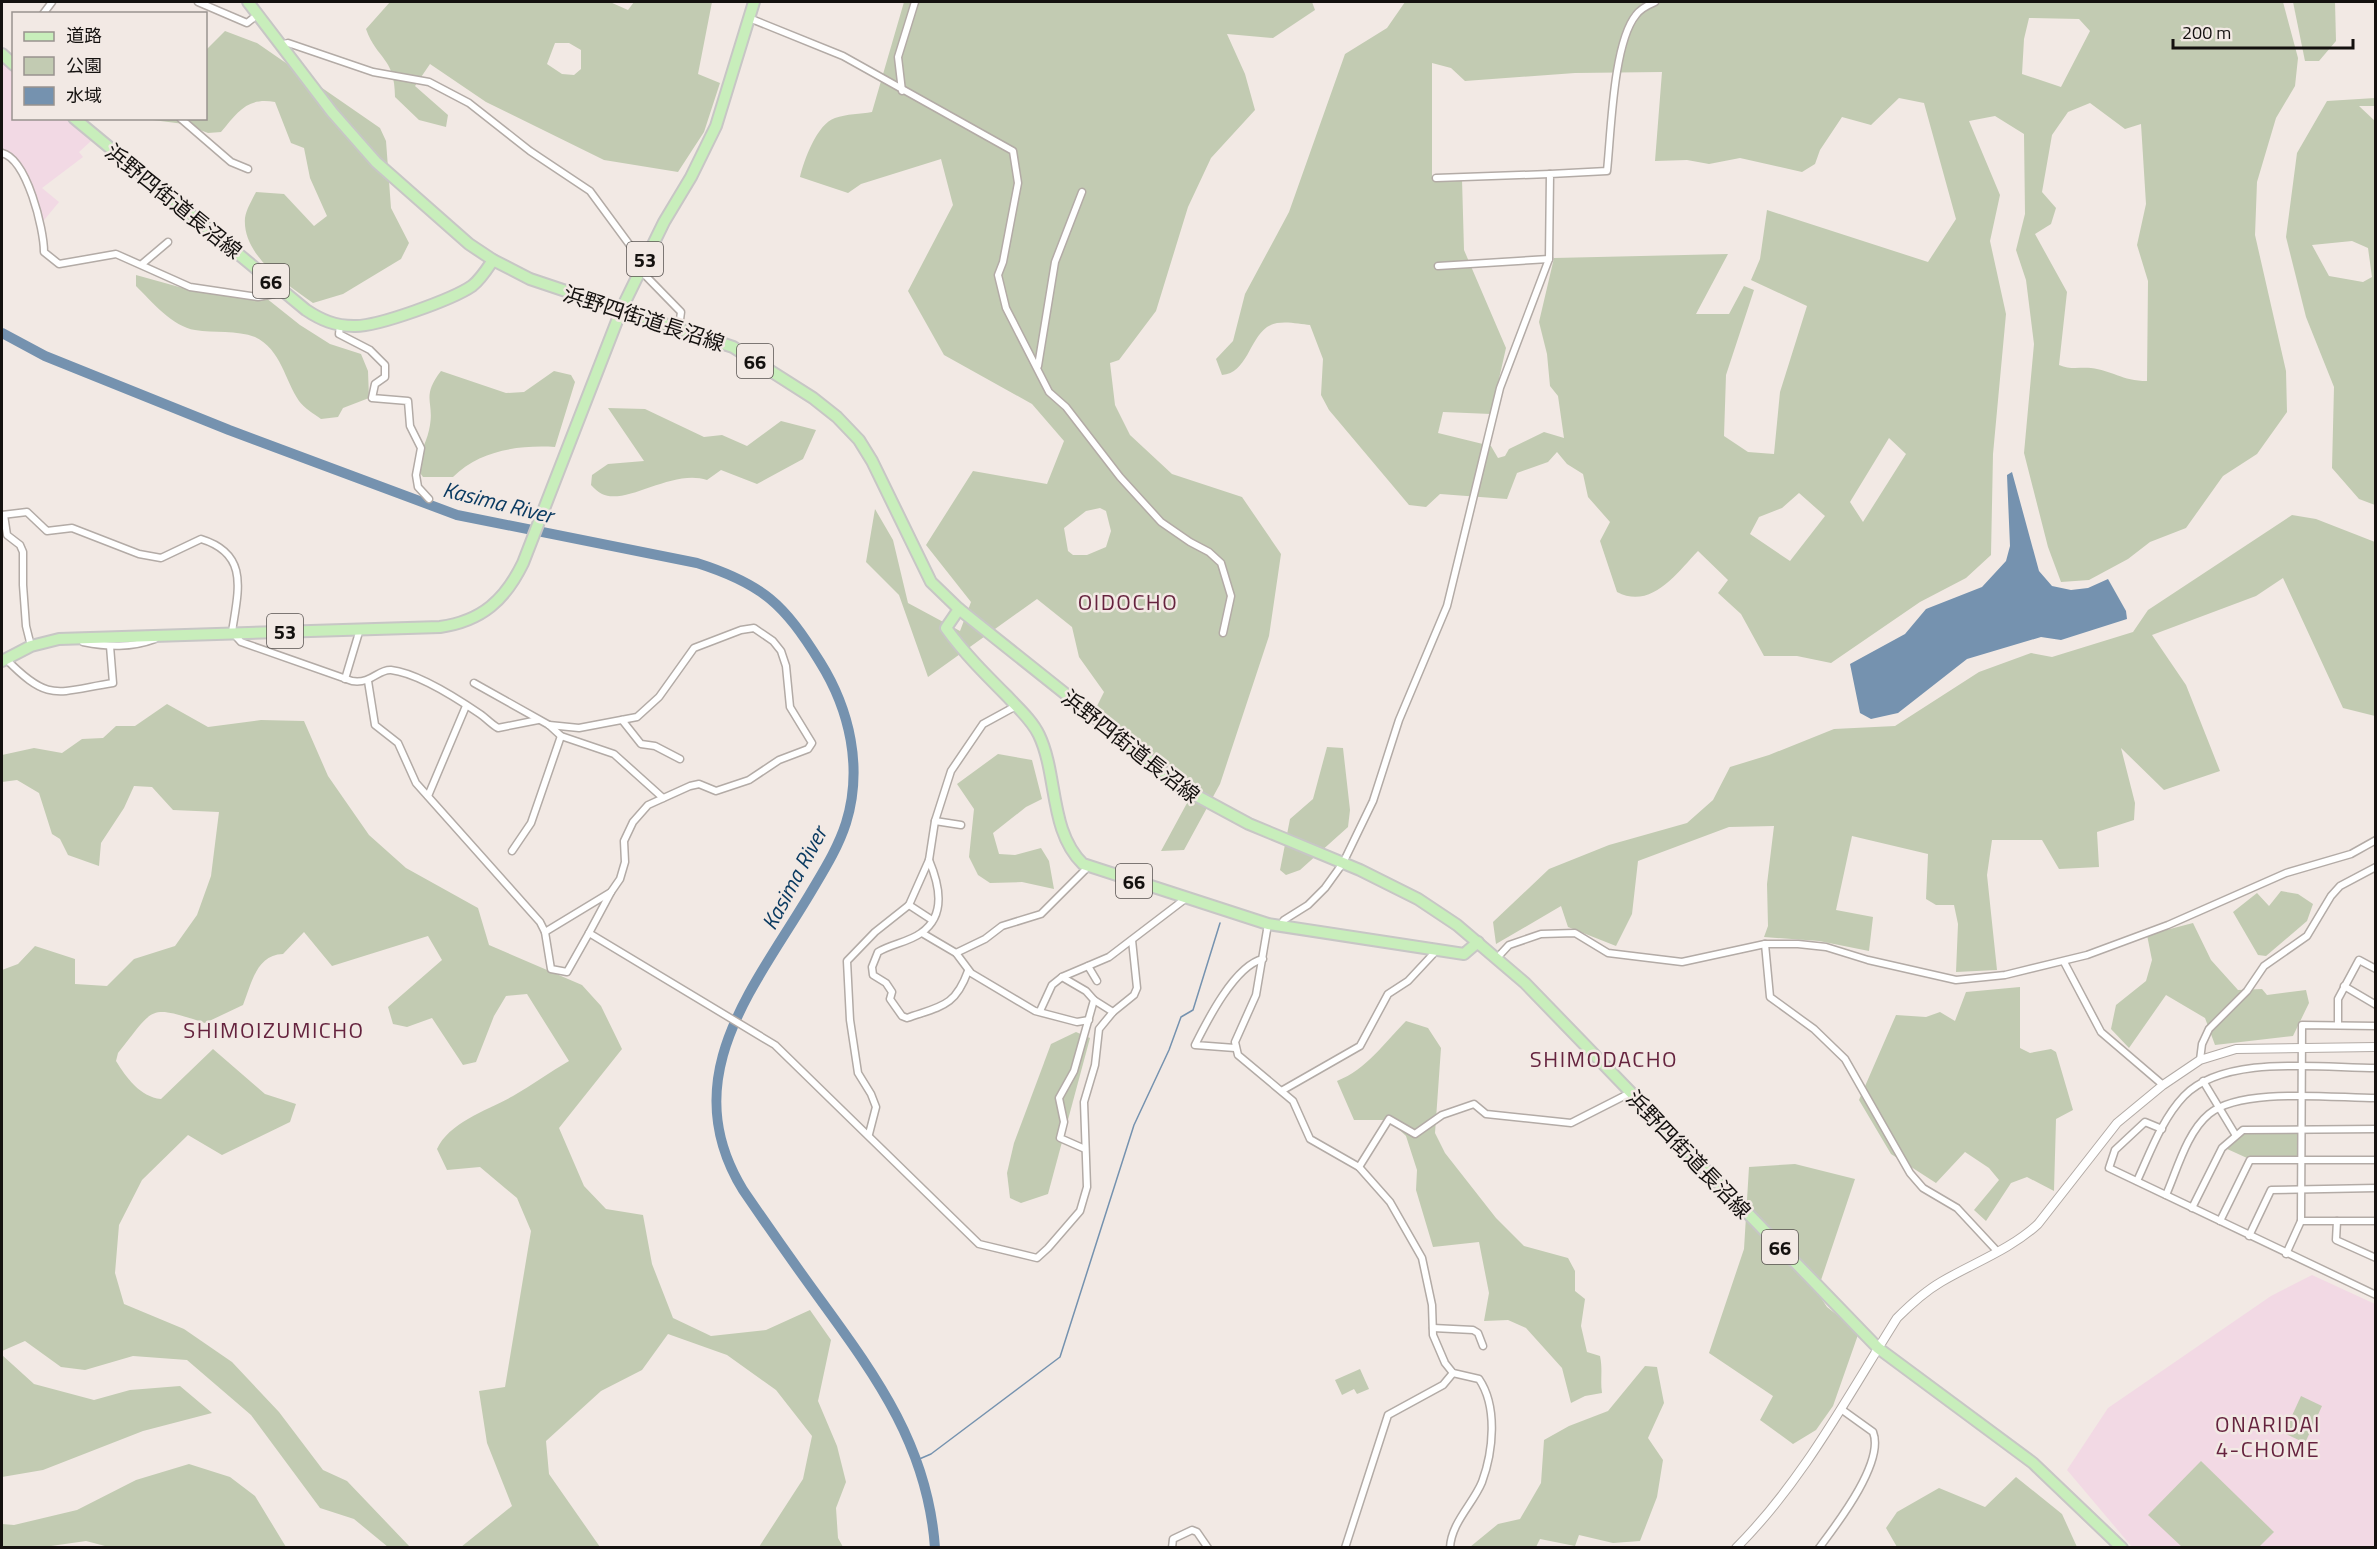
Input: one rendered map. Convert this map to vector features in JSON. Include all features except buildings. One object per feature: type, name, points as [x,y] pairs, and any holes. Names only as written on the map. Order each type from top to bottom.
[{"type":"main road","name":"浜野四街道長沼線","points":[[248,2],[280,45],[376,162],[451,230],[493,260],[530,279],[734,347],[813,398],[849,429],[866,450],[931,582],[959,609],[1203,802],[1285,840],[1360,870],[1418,899],[1478,942],[1525,983],[1878,1348],[2033,1463],[2122,1548]]},
{"type":"main road","name":"53","points":[[4,660],[30,646],[68,639],[440,627],[476,617],[497,604],[506,594],[531,543],[622,308],[642,266],[710,141],[722,111],[754,2]]},
{"type":"main road","name":"浜野四街道長沼線","points":[[76,120],[313,315],[340,325],[380,324],[467,289],[482,277],[493,260]]},
{"type":"main road","name":"66","points":[[959,609],[946,628],[960,648],[1016,706],[1039,734],[1058,815],[1074,854],[1088,867],[1268,924],[1464,954],[1478,942]]},
{"type":"street","points":[[198,2],[247,23],[257,15]]},
{"type":"street","points":[[902,91],[898,57],[915,2]]},
{"type":"street","points":[[1436,178],[1607,171],[1618,61],[1633,19],[1637,13],[1654,2]]},
{"type":"street","points":[[749,18],[843,56],[1013,151],[1018,183],[998,281],[1019,339],[1038,366],[1049,392],[1066,407],[1134,494],[1161,522],[1209,552],[1221,563],[1231,596],[1223,633]]},
{"type":"street","points":[[280,45],[288,43],[373,72],[429,82],[469,103],[530,151],[590,191],[642,266],[681,312],[679,327]]},
{"type":"street","points":[[182,120],[231,162],[248,169]]},
{"type":"street","points":[[2,153],[7,154],[26,177],[44,241],[44,252],[49,258],[63,265],[84,258],[116,254],[142,264],[180,284],[236,296],[267,296],[282,290]]},
{"type":"street","points":[[1280,926],[1284,920],[1308,905],[1325,888],[1343,863],[1373,801],[1399,720],[1447,606],[1500,388],[1549,259],[1550,174]]},
{"type":"street","points":[[1038,366],[1055,262],[1083,192]]},
{"type":"street","points":[[142,264],[168,242]]},
{"type":"street","points":[[1438,266],[1549,259]]},
{"type":"street","points":[[340,325],[339,334],[369,350],[385,365],[385,377],[375,384],[372,398],[408,401],[410,426],[421,448],[416,475],[418,488],[429,499]]},
{"type":"street","points":[[30,646],[26,626],[23,552],[20,545],[7,535],[3,515],[27,512],[47,531],[72,528],[140,554],[161,558],[201,539],[218,544],[232,555],[239,588],[232,632],[241,642],[345,679],[368,681],[384,671],[394,671],[426,683],[498,728],[538,720]]},
{"type":"street","points":[[368,681],[375,725],[398,743],[413,779],[540,922],[545,932],[551,969],[567,972],[620,879],[625,862],[624,841],[633,822],[648,806],[699,784],[721,790],[734,783],[756,777],[779,760],[811,746],[810,736],[790,707],[786,666],[781,651],[760,631],[747,628],[694,648],[659,697],[637,717],[606,721],[579,728],[549,726]]},
{"type":"street","points":[[345,679],[360,629]]},
{"type":"street","points":[[68,639],[110,646],[138,646],[169,634]]},
{"type":"street","points":[[4,660],[36,687],[53,693],[113,682],[110,646]]},
{"type":"street","points":[[474,683],[549,726],[561,736],[614,754],[663,798]]},
{"type":"street","points":[[428,796],[466,706]]},
{"type":"street","points":[[869,1134],[876,1107],[858,1073],[850,1020],[847,961],[875,932],[909,905],[928,860],[935,820],[951,771],[983,724],[1016,706]]},
{"type":"street","points":[[622,720],[641,744],[655,746],[680,759]]},
{"type":"street","points":[[512,851],[531,823],[561,736]]},
{"type":"street","points":[[935,820],[961,825]]},
{"type":"street","points":[[1497,958],[1509,945],[1549,934],[1575,933],[1608,952],[1682,962],[1765,944],[1826,946],[1868,960],[1956,980],[2005,975],[2064,962],[2168,925],[2286,873],[2351,854],[2376,840]]},
{"type":"street","points":[[928,860],[940,902],[939,911],[922,933],[878,952],[872,967],[873,975],[886,983],[892,992],[890,999],[902,1016],[907,1018],[951,1002],[962,989],[968,971]]},
{"type":"street","points":[[956,953],[994,934],[1002,926],[1041,914],[1088,867]]},
{"type":"street","points":[[2199,1060],[2202,1044],[2209,1029],[2247,991],[2264,966],[2307,936],[2331,896],[2340,886],[2376,867]]},
{"type":"street","points":[[545,932],[611,892]]},
{"type":"street","points":[[1040,1011],[1052,986],[1062,977],[1109,957],[1185,899]]},
{"type":"street","points":[[909,905],[932,920]]},
{"type":"street","points":[[1268,924],[1256,994],[1237,1036],[1235,1048],[1238,1055],[1283,1090],[1293,1101],[1310,1139],[1359,1167],[1390,1202],[1417,1246],[1430,1289],[1436,1344],[1453,1373]]},
{"type":"street","points":[[589,933],[723,1013],[787,1055],[979,1244],[1037,1258],[1080,1211],[1087,1187],[1085,1092],[1095,1065],[1099,1029],[1113,1012],[1134,995],[1137,988],[1132,940]]},
{"type":"street","points":[[922,933],[956,953],[968,971],[1035,1011],[1077,1022],[1089,1020]]},
{"type":"street","points":[[1765,944],[1770,997],[1814,1029],[1845,1059],[1910,1173],[1923,1188],[1957,1208],[1997,1251]]},
{"type":"street","points":[[1283,1090],[1360,1046],[1388,994],[1408,981],[1436,951]]},
{"type":"street","points":[[1235,1048],[1195,1045],[1230,988],[1250,964],[1263,959]]},
{"type":"street","points":[[2338,1025],[2338,999],[2359,960],[2376,969]]},
{"type":"street","points":[[2064,962],[2101,1032],[2163,1085]]},
{"type":"street","points":[[1088,966],[1097,981]]},
{"type":"street","points":[[1062,977],[1086,991],[1094,1000],[1113,1012]]},
{"type":"street","points":[[2344,986],[2376,1005]]},
{"type":"street","points":[[1086,1149],[1060,1138],[1064,1122],[1059,1098],[1074,1071],[1094,1000]]},
{"type":"street","points":[[2286,1254],[2301,1221],[2302,1024],[2376,1026]]},
{"type":"street","points":[[1736,1548],[1776,1504],[1841,1409],[1897,1318],[1917,1298],[2024,1237],[2038,1224],[2117,1122],[2163,1085],[2199,1060],[2236,1049],[2302,1046],[2376,1047]]},
{"type":"street","points":[[2137,1181],[2162,1129],[2184,1096],[2203,1081],[2231,1070],[2376,1068]]},
{"type":"street","points":[[2203,1081],[2235,1134]]},
{"type":"street","points":[[1359,1167],[1389,1119],[1415,1134],[1442,1115],[1474,1104],[1486,1114],[1571,1123],[1630,1093]]},
{"type":"street","points":[[2166,1195],[2196,1130],[2208,1114],[2220,1107],[2248,1098],[2376,1098]]},
{"type":"street","points":[[2162,1129],[2145,1122],[2115,1150],[2109,1168],[2376,1295]]},
{"type":"street","points":[[2192,1208],[2222,1148],[2235,1134],[2250,1129],[2376,1129]]},
{"type":"street","points":[[2220,1221],[2250,1160],[2376,1160]]},
{"type":"street","points":[[2249,1236],[2271,1190],[2376,1188]]},
{"type":"street","points":[[2301,1221],[2376,1221]]},
{"type":"street","points":[[2337,1221],[2336,1240],[2376,1258]]},
{"type":"street","points":[[1433,1328],[1473,1330],[1478,1333],[1483,1346]]},
{"type":"street","points":[[1345,1548],[1388,1415],[1443,1386],[1453,1373]]},
{"type":"street","points":[[1450,1548],[1451,1536],[1482,1481],[1492,1425],[1481,1381],[1473,1376],[1453,1373]]},
{"type":"street","points":[[1819,1548],[1864,1479],[1874,1457],[1873,1432],[1841,1409]]},
{"type":"street","points":[[1172,1548],[1173,1539],[1192,1530],[1197,1532],[1208,1548]]},
{"type":"shaded area","points":[[2,60],[12,70],[12,120],[67,120],[91,141],[79,152],[83,157],[42,188],[59,202],[40,225],[25,174],[2,151]]},
{"type":"shaded area","points":[[2312,1275],[2375,1304],[2375,1547],[2132,1547],[2067,1470],[2108,1408],[2271,1296]]},
{"type":"green space","points":[[390,2],[610,2],[628,10],[634,2],[712,2],[698,74],[720,83],[704,132],[678,172],[604,160],[486,102],[430,64],[415,86],[448,115],[446,127],[419,120],[395,97],[389,66],[370,39],[366,29]],"holes":[[[555,43],[569,43],[581,50],[581,69],[574,75],[562,74],[547,64]]]},
{"type":"green space","points":[[904,2],[1312,2],[1315,10],[1273,38],[1227,34],[1245,74],[1255,110],[1211,158],[1188,207],[1156,311],[1119,360],[1110,363],[1115,405],[1130,435],[1172,474],[1242,497],[1281,554],[1269,636],[1220,784],[1184,850],[1161,851],[1193,792],[1151,754],[1092,716],[1104,692],[1079,657],[1072,627],[1037,599],[928,677],[899,595],[866,562],[875,509],[893,540],[908,603],[960,631],[971,602],[926,545],[973,471],[1047,484],[1064,441],[1032,404],[944,355],[908,291],[953,205],[941,159],[861,184],[848,193],[800,177],[812,143],[822,127],[835,118],[872,112]],"holes":[[[1100,508],[1106,511],[1111,531],[1106,547],[1087,555],[1073,555],[1068,551],[1064,528],[1086,511]]]},
{"type":"green space","points":[[1405,2],[2283,2],[2298,58],[2295,86],[2276,118],[2257,182],[2255,235],[2286,371],[2287,412],[2257,454],[2223,476],[2186,528],[2150,542],[2128,559],[2089,580],[2061,582],[2048,547],[2024,453],[2034,344],[2026,280],[2016,250],[2025,214],[2024,134],[1995,116],[1969,121],[2000,195],[1990,241],[2006,314],[1993,454],[1991,555],[1966,578],[1920,602],[1831,663],[1797,656],[1764,656],[1741,614],[1718,593],[1728,580],[1698,551],[1672,579],[1652,593],[1629,596],[1617,592],[1600,541],[1610,522],[1588,497],[1583,474],[1567,464],[1557,452],[1548,462],[1517,473],[1507,499],[1440,494],[1426,507],[1409,505],[1329,410],[1321,395],[1323,359],[1310,325],[1282,323],[1267,327],[1242,362],[1230,373],[1222,375],[1216,359],[1233,341],[1245,294],[1289,212],[1345,54],[1387,28]],"holes":[[[2029,18],[2079,19],[2090,31],[2061,87],[2022,74],[2024,39]],[[1432,63],[1451,68],[1465,81],[1575,73],[1662,72],[1655,161],[1687,160],[1709,164],[1740,158],[1802,172],[1815,164],[1820,150],[1842,117],[1871,125],[1899,98],[1924,103],[1956,219],[1928,262],[1767,210],[1760,259],[1751,280],[1807,306],[1780,392],[1774,454],[1748,452],[1724,436],[1726,375],[1754,290],[1744,286],[1729,314],[1696,314],[1728,254],[1554,258],[1539,322],[1547,354],[1550,386],[1558,396],[1564,438],[1544,432],[1509,449],[1505,456],[1498,458],[1491,446],[1438,433],[1443,412],[1491,414],[1506,348],[1464,250],[1462,179],[1432,178]],[[2090,103],[2125,129],[2141,124],[2146,204],[2137,245],[2148,281],[2147,381],[2138,381],[2098,369],[2059,365],[2067,292],[2035,234],[2051,224],[2056,208],[2042,192],[2052,135],[2068,112]],[[1889,438],[1906,454],[1863,522],[1850,502]],[[1799,493],[1825,516],[1790,561],[1750,534],[1759,517],[1782,508]]]},
{"type":"green space","points":[[2293,2],[2335,2],[2336,41],[2319,61],[2305,61]]},
{"type":"green space","points":[[225,31],[257,43],[380,128],[386,141],[391,208],[409,243],[401,259],[343,294],[313,303],[268,268],[258,257],[246,232],[245,218],[256,192],[284,194],[314,226],[327,216],[310,178],[304,148],[291,143],[275,102],[250,104],[238,112],[221,132],[208,133],[184,124],[153,120],[207,120],[207,49]]},
{"type":"green space","points":[[2375,98],[2375,106],[2359,106],[2376,122],[2375,505],[2359,499],[2332,468],[2334,387],[2306,317],[2286,237],[2297,153],[2327,101]],"holes":[[[2352,241],[2368,248],[2372,277],[2363,282],[2329,276],[2312,245]]]},
{"type":"green space","points":[[136,275],[190,290],[261,294],[300,325],[330,344],[361,354],[368,371],[369,398],[343,408],[338,417],[321,419],[299,401],[277,357],[264,342],[248,335],[195,330],[179,324],[136,286]]},
{"type":"green space","points":[[441,371],[506,393],[524,392],[554,371],[571,375],[575,382],[555,447],[514,448],[475,461],[453,477],[423,477],[415,466],[429,430],[431,387]]},
{"type":"green space","points":[[608,408],[645,409],[704,437],[722,435],[747,446],[781,421],[816,430],[803,459],[757,484],[721,470],[707,480],[680,479],[637,492],[612,496],[602,494],[591,485],[592,475],[608,464],[644,461]]},
{"type":"green space","points":[[2292,515],[2316,519],[2375,542],[2375,716],[2343,708],[2283,578],[2256,596],[2152,635],[2186,685],[2220,771],[2164,790],[2121,748],[2135,803],[2134,820],[2097,832],[2099,867],[2059,869],[2042,840],[1992,840],[1987,875],[1997,970],[1956,972],[1958,924],[1954,905],[1936,905],[1926,899],[1928,854],[1852,836],[1836,910],[1873,917],[1869,951],[1819,941],[1764,937],[1768,926],[1767,884],[1774,826],[1729,827],[1638,861],[1632,914],[1616,946],[1568,927],[1561,906],[1496,944],[1493,922],[1549,869],[1609,845],[1687,823],[1713,800],[1730,767],[1769,755],[1834,729],[1895,726],[1979,672],[2031,653],[2052,657],[2133,632],[2148,610]]},
{"type":"green space","points":[[167,704],[208,727],[261,720],[304,721],[328,776],[369,835],[406,868],[478,908],[489,945],[582,985],[601,1006],[622,1049],[559,1128],[584,1186],[606,1209],[643,1215],[652,1264],[673,1318],[711,1336],[766,1330],[810,1310],[831,1340],[818,1401],[837,1446],[846,1482],[836,1508],[838,1538],[843,1547],[759,1547],[803,1479],[812,1436],[776,1390],[727,1355],[668,1334],[642,1370],[601,1391],[546,1441],[549,1474],[600,1547],[461,1547],[512,1506],[487,1443],[479,1391],[505,1387],[531,1231],[517,1198],[480,1167],[447,1170],[437,1149],[450,1131],[460,1124],[513,1096],[569,1061],[527,994],[506,996],[494,1016],[476,1062],[463,1065],[432,1018],[407,1027],[393,1024],[388,1007],[442,960],[428,936],[332,966],[304,932],[283,954],[267,959],[261,965],[252,979],[243,1005],[205,1023],[172,1013],[154,1014],[146,1018],[139,1026],[118,1053],[116,1061],[129,1080],[140,1090],[161,1099],[213,1049],[265,1094],[296,1104],[290,1122],[222,1155],[188,1135],[142,1180],[119,1225],[115,1273],[124,1304],[184,1329],[232,1362],[279,1412],[323,1470],[347,1481],[410,1547],[388,1547],[354,1519],[320,1508],[251,1415],[187,1360],[133,1356],[85,1370],[61,1367],[25,1341],[2,1351],[2,970],[18,964],[35,946],[75,959],[75,984],[107,986],[134,959],[175,946],[197,915],[211,876],[219,812],[173,810],[152,787],[134,786],[124,808],[101,843],[99,866],[68,855],[60,839],[52,834],[39,793],[17,780],[2,782],[2,755],[34,748],[62,753],[82,739],[103,738],[116,726],[135,726]]},
{"type":"green space","points":[[1327,747],[1343,748],[1350,810],[1348,827],[1300,870],[1286,875],[1280,870],[1290,819],[1313,799]]},
{"type":"green space","points":[[998,754],[1032,760],[1042,799],[1026,807],[993,833],[999,854],[1015,855],[1041,848],[1049,861],[1054,889],[1022,882],[990,883],[978,875],[969,857],[974,809],[957,784]]},
{"type":"green space","points":[[2281,891],[2298,894],[2313,904],[2307,921],[2266,956],[2258,955],[2233,912],[2257,893],[2269,906]]},
{"type":"green space","points":[[2193,923],[2211,960],[2238,990],[2262,989],[2267,995],[2306,990],[2309,1003],[2293,1036],[2215,1045],[2205,1018],[2166,995],[2129,1048],[2111,1029],[2116,1005],[2146,981],[2152,960],[2147,935]]},
{"type":"green space","points":[[2020,987],[2020,1048],[2030,1053],[2051,1049],[2056,1052],[2073,1110],[2056,1119],[2054,1191],[2027,1177],[2011,1183],[1986,1221],[1974,1210],[1999,1180],[1989,1168],[1965,1152],[1936,1183],[1891,1154],[1859,1100],[1896,1015],[1926,1017],[1940,1012],[1955,1021],[1966,992]]},
{"type":"green space","points":[[1406,1021],[1428,1028],[1441,1048],[1435,1133],[1445,1153],[1496,1218],[1524,1246],[1568,1258],[1575,1271],[1575,1291],[1585,1299],[1581,1326],[1587,1352],[1600,1356],[1602,1393],[1585,1396],[1571,1403],[1562,1368],[1526,1328],[1508,1320],[1484,1321],[1489,1293],[1479,1242],[1433,1247],[1416,1190],[1417,1170],[1406,1136],[1389,1120],[1354,1120],[1337,1081],[1366,1063]]},
{"type":"green space","points":[[1076,1032],[1090,1038],[1048,1194],[1021,1203],[1010,1198],[1007,1173],[1014,1143],[1051,1044]]},
{"type":"green space","points":[[2295,1131],[2298,1134],[2298,1155],[2295,1158],[2247,1158],[2225,1148],[2243,1132]]},
{"type":"green space","points":[[1795,1164],[1855,1179],[1817,1292],[1827,1307],[1859,1332],[1833,1406],[1816,1430],[1793,1444],[1760,1420],[1773,1396],[1709,1353],[1744,1249],[1749,1167]]},
{"type":"green space","points":[[2,1355],[34,1384],[94,1400],[130,1390],[180,1386],[212,1413],[143,1431],[43,1470],[2,1477]]},
{"type":"green space","points":[[1645,1366],[1657,1367],[1664,1403],[1648,1438],[1663,1460],[1657,1497],[1640,1541],[1613,1543],[1579,1535],[1575,1546],[1540,1539],[1536,1547],[1470,1547],[1498,1524],[1520,1519],[1541,1483],[1544,1440],[1569,1426],[1608,1411]]},
{"type":"green space","points":[[1360,1369],[1369,1389],[1357,1394],[1354,1389],[1342,1395],[1335,1380]]},
{"type":"green space","points":[[2301,1396],[2322,1406],[2305,1443],[2284,1433]]},
{"type":"green space","points":[[2201,1461],[2274,1532],[2259,1547],[2182,1547],[2148,1515]]},
{"type":"green space","points":[[189,1464],[230,1477],[255,1496],[286,1547],[102,1548],[105,1546],[86,1541],[44,1547],[2,1547],[2,1524],[14,1525],[77,1510],[136,1480]]},
{"type":"green space","points":[[2016,1477],[2062,1514],[2077,1547],[1897,1547],[1886,1528],[1897,1512],[1939,1488],[1985,1507]]},
{"type":"water","points":[[2012,472],[2039,571],[2052,586],[2071,590],[2088,588],[2108,579],[2126,611],[2127,619],[2061,640],[2041,637],[1967,659],[1898,713],[1871,719],[1860,713],[1850,664],[1905,634],[1926,609],[1982,587],[2006,561],[2010,546],[2007,475]]},
{"type":"waterway","name":"Kasima River","points":[[2,333],[45,356],[229,430],[457,515],[697,563],[720,571],[755,588],[783,611],[795,625],[830,680],[846,720],[853,761],[851,802],[843,832],[830,859],[746,999],[730,1035],[719,1071],[716,1109],[724,1149],[743,1190],[862,1359],[897,1416],[922,1478],[935,1548]]},
{"type":"waterway","points":[[917,1460],[931,1454],[1060,1357],[1134,1125],[1169,1050],[1181,1017],[1193,1010],[1220,923]]},
{"type":"district","name":"OIDOCHO","points":[[1128,602]]},
{"type":"district","name":"SHIMOIZUMICHO","points":[[274,1030]]},
{"type":"district","name":"SHIMODACHO","points":[[1604,1059]]},
{"type":"district","name":"ONARIDAI 4-CHOME","points":[[2268,1436]]}]
